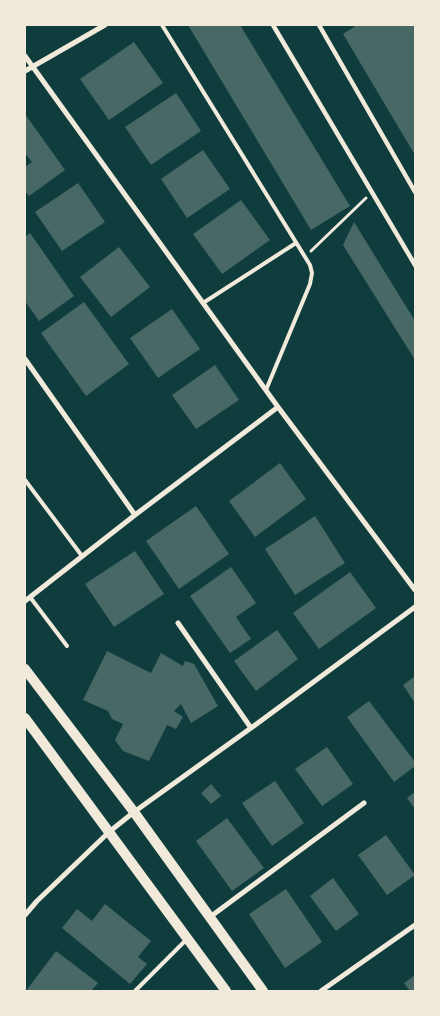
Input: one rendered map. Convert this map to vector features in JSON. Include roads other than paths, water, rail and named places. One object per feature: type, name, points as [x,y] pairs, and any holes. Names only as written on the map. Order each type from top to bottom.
[{"type":"main road","points":[[25,670],[134,812],[263,991]]},
{"type":"main road","points":[[25,718],[226,991]]},
{"type":"street","points":[[25,71],[105,25]]},
{"type":"street","points":[[273,25],[415,265]]},
{"type":"street","points":[[319,25],[415,192]]},
{"type":"street","points":[[25,56],[278,407],[415,590]]},
{"type":"street","points":[[25,359],[135,515]]},
{"type":"street","points":[[25,601],[278,407]]},
{"type":"street","points":[[25,915],[37,901],[109,832],[134,812],[415,607]]},
{"type":"street","points":[[178,624],[251,728]]},
{"type":"street","points":[[210,916],[364,803]]},
{"type":"street","points":[[321,991],[415,925]]},
{"type":"lane","points":[[162,25],[310,265],[312,273],[310,284],[266,390]]},
{"type":"lane","points":[[203,303],[296,243]]},
{"type":"lane","points":[[25,480],[82,556]]},
{"type":"lane","points":[[30,596],[67,646]]},
{"type":"lane","points":[[135,991],[188,938]]}]
